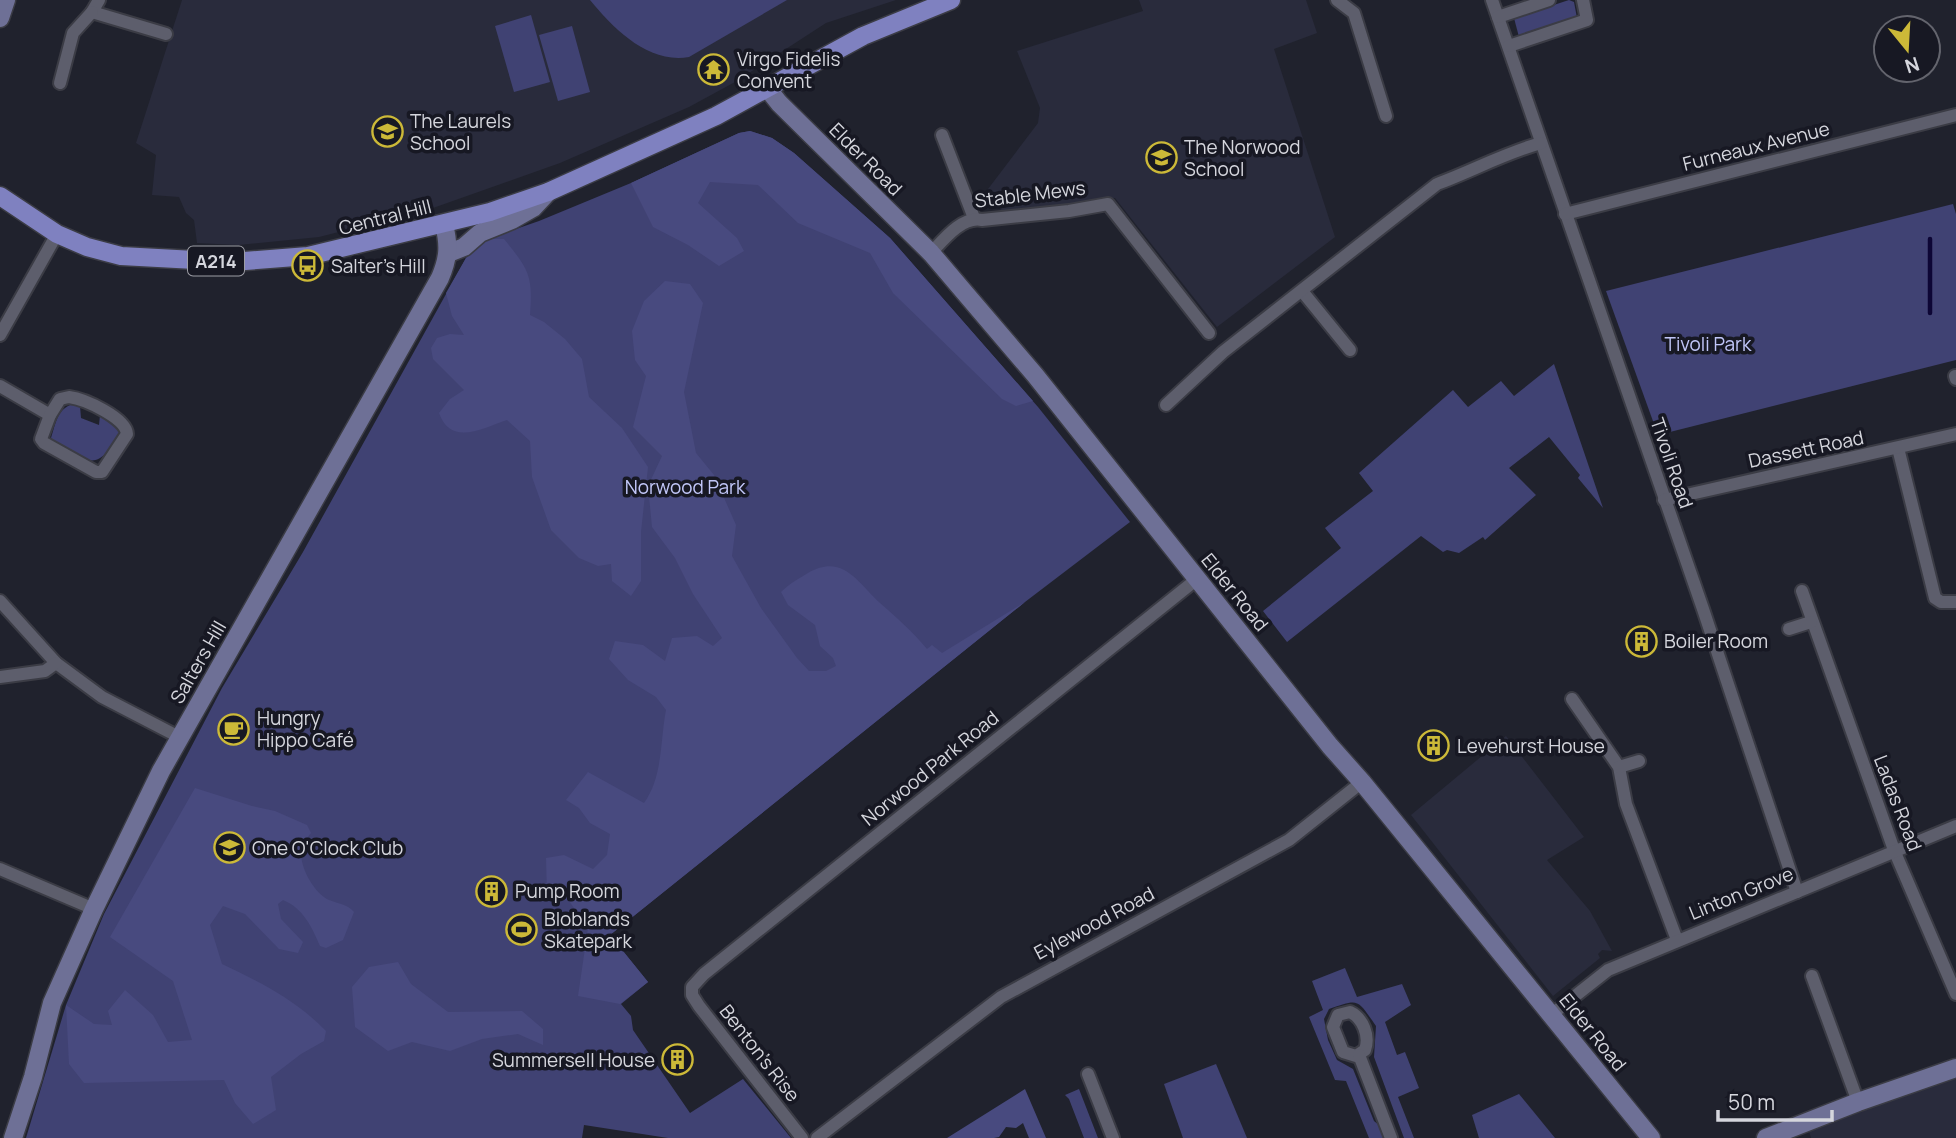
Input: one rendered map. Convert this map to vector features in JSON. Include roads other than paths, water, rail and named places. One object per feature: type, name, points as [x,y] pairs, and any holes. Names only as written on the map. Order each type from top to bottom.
[{"type":"main road","points":[[0,18],[6,0]]},
{"type":"main road","name":"A214","points":[[768,89],[863,36],[951,0]]},
{"type":"main road","name":"Central Hill","points":[[0,195],[57,234],[87,247],[121,256],[232,262],[308,256],[490,212],[548,192],[679,135],[768,89]]},
{"type":"main road","name":"Elder Road","points":[[768,89],[931,253],[1035,375],[1330,746],[1651,1138]]},
{"type":"main road","points":[[444,224],[449,253],[464,247],[480,233],[533,208],[548,192]]},
{"type":"main road","name":"Salters Hill","points":[[13,1138],[33,1077],[52,1003],[94,909],[179,737],[293,541],[440,278],[449,253]]},
{"type":"main road","points":[[1777,1136],[1858,1102],[1956,1068]]},
{"type":"street","points":[[60,83],[73,33],[99,0]]},
{"type":"street","points":[[1337,0],[1354,13],[1386,116]]},
{"type":"street","name":"Tivoli Road","points":[[1492,0],[1797,892]]},
{"type":"street","points":[[1498,17],[1549,0]]},
{"type":"street","points":[[1509,46],[1587,20],[1584,2],[1599,0]]},
{"type":"street","points":[[92,12],[166,34]]},
{"type":"street","name":"Furneaux Avenue","points":[[1565,214],[1956,115]]},
{"type":"street","points":[[942,135],[974,218]]},
{"type":"street","points":[[1166,405],[1223,352],[1437,184],[1475,170],[1510,152],[1541,143]]},
{"type":"street","name":"Stable Mews","points":[[931,253],[959,226],[974,218],[982,220],[1069,211],[1108,204],[1209,332]]},
{"type":"street","points":[[0,335],[57,234]]},
{"type":"street","points":[[1302,291],[1350,350]]},
{"type":"street","points":[[0,386],[50,415]]},
{"type":"street","points":[[78,398],[121,421],[127,427],[127,434],[106,469],[102,472],[96,471],[44,443],[41,439],[42,432],[50,415],[60,399],[78,398]]},
{"type":"street","name":"Dassett Road","points":[[1664,500],[1956,434]]},
{"type":"street","points":[[1898,448],[1935,598],[1941,602],[1956,602]]},
{"type":"street","name":"Norwood Park Road","points":[[691,991],[710,970],[1197,579]]},
{"type":"street","name":"Ladas Road","points":[[1802,591],[1895,850],[1956,994]]},
{"type":"street","points":[[0,601],[56,663],[102,697],[179,737]]},
{"type":"street","points":[[1789,629],[1811,622]]},
{"type":"street","points":[[0,677],[45,671],[56,663]]},
{"type":"street","points":[[1572,699],[1619,767],[1626,804],[1677,940]]},
{"type":"street","points":[[1619,767],[1639,761]]},
{"type":"street","name":"Eylewood Road","points":[[817,1138],[1001,997],[1273,849],[1301,831],[1362,782]]},
{"type":"street","name":"Linton Grove","points":[[1551,1015],[1608,970],[1956,826]]},
{"type":"street","points":[[0,869],[94,909]]},
{"type":"street","points":[[1812,976],[1858,1102]]},
{"type":"street","name":"Benton's Rise","points":[[691,991],[699,1006],[802,1138]]},
{"type":"street","points":[[1359,1055],[1391,1138]]},
{"type":"street","points":[[1088,1074],[1113,1138]]},
{"type":"waterway","points":[[1930,239],[1930,313]]},
{"type":"place","name":"Virgo Fidelis Convent","points":[[714,70]]},
{"type":"place","name":"The Laurels School","points":[[387,132]]},
{"type":"place","name":"The Norwood School","points":[[1161,158]]},
{"type":"place","name":"Salter's Hill","points":[[308,266]]},
{"type":"place","name":"Boiler Room","points":[[1641,641]]},
{"type":"place","name":"Hungry Hippo Café","points":[[234,729]]},
{"type":"place","name":"Levehurst House","points":[[1434,746]]},
{"type":"place","name":"One O'Clock Club","points":[[229,848]]},
{"type":"place","name":"Pump Room","points":[[492,891]]},
{"type":"place","name":"Bloblands Skatepark","points":[[521,930]]},
{"type":"place","name":"Summersell House","points":[[678,1060]]},
{"type":"park label","name":"Tivoli Park","points":[[1708,344]]},
{"type":"park label","name":"Norwood Park","points":[[685,487]]}]
